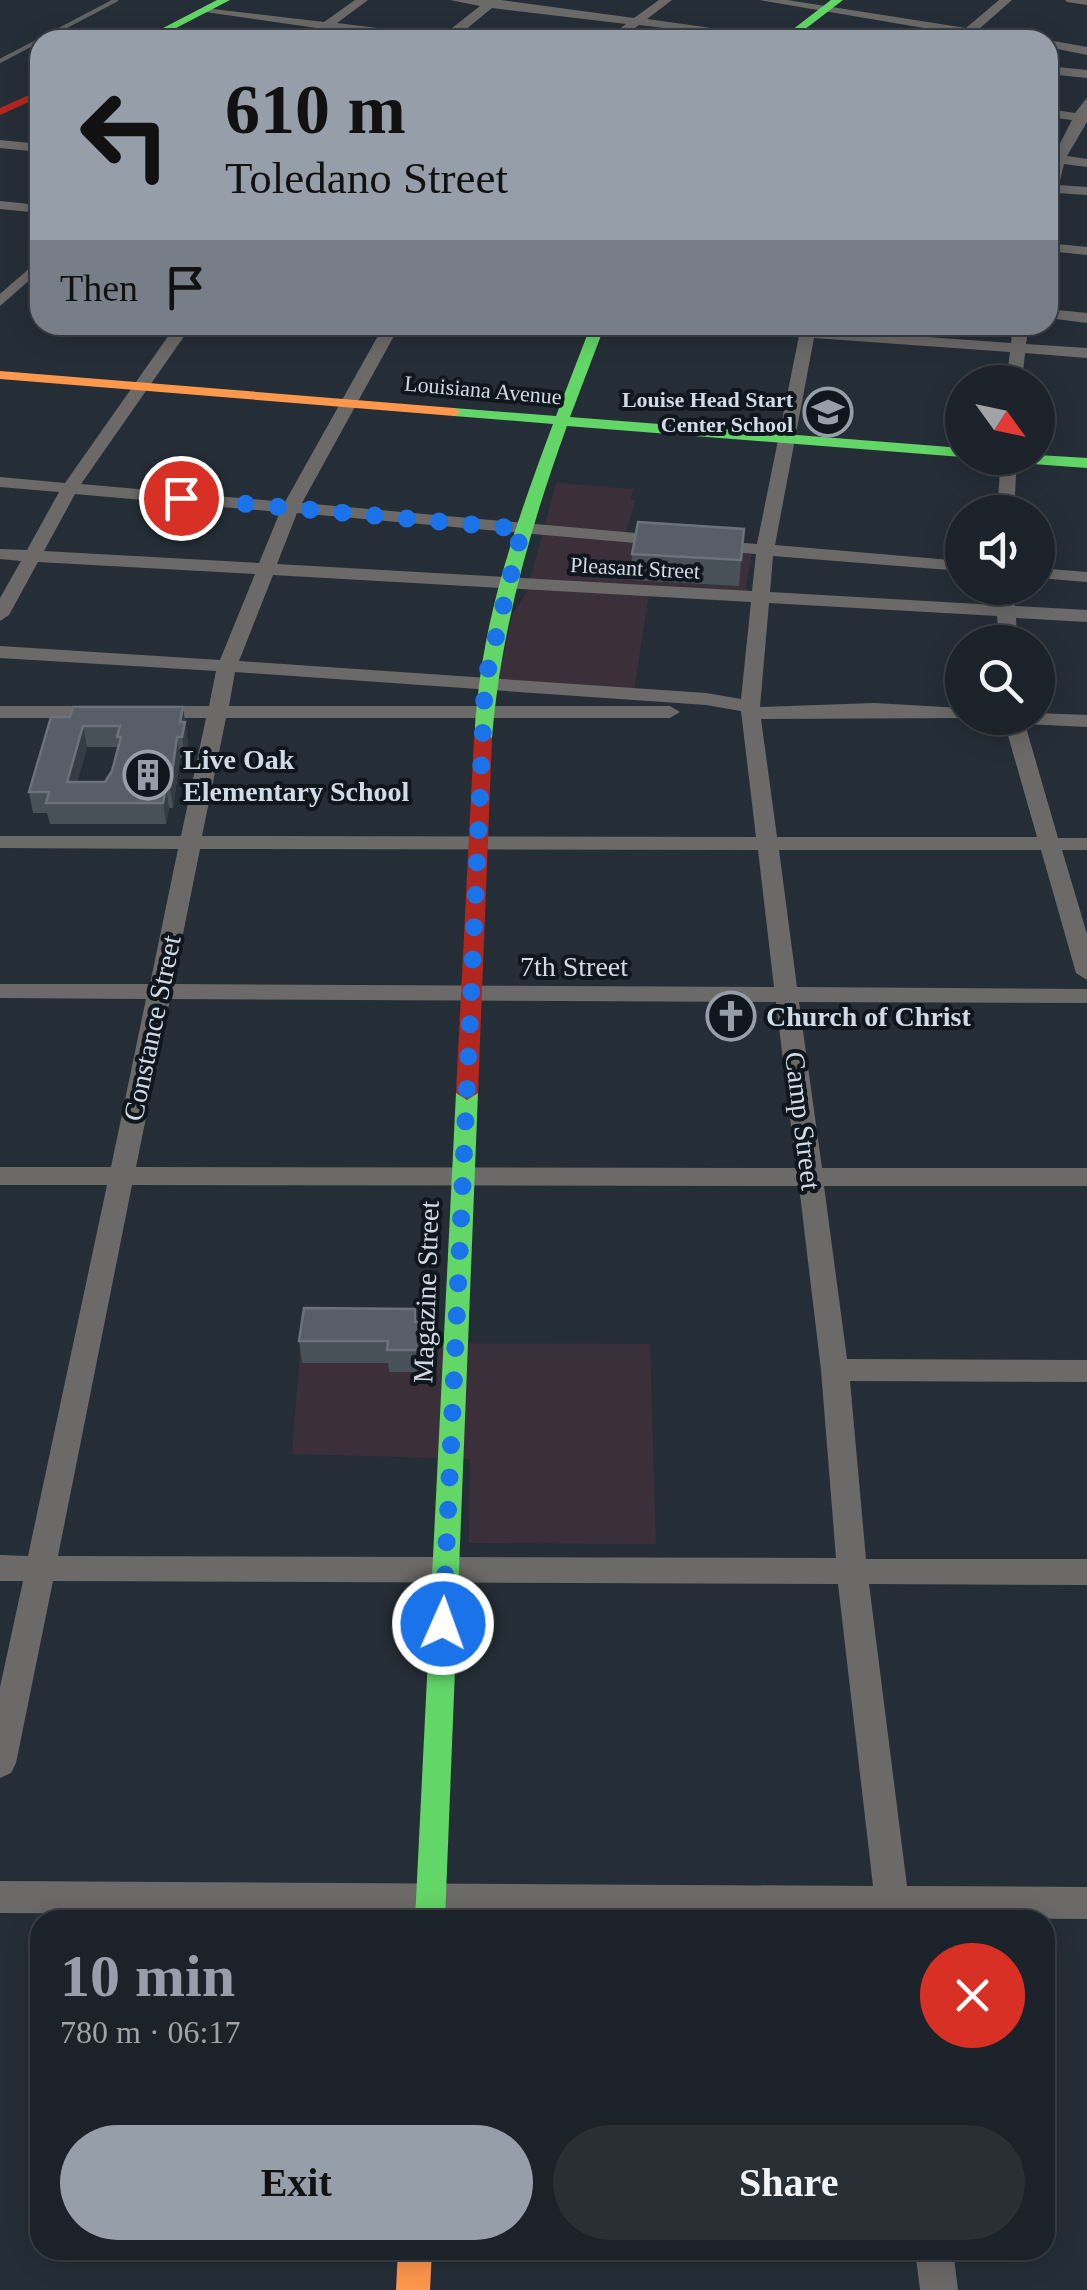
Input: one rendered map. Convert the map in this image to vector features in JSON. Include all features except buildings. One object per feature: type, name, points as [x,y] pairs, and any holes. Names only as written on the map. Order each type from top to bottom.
[{"type":"street","points":[[165,30],[225,0]]},
{"type":"street","points":[[321,30],[362,0]]},
{"type":"street","points":[[456,0],[705,30]]},
{"type":"street","points":[[623,30],[666,0]]},
{"type":"street","points":[[765,0],[832,5],[938,30]]},
{"type":"street","points":[[970,30],[1006,0]]},
{"type":"street","points":[[1071,0],[1087,2]]},
{"type":"street","points":[[457,30],[492,2]]},
{"type":"street","points":[[798,30],[832,5]]},
{"type":"street","points":[[204,11],[361,30]]},
{"type":"street","points":[[1058,46],[1087,51]]},
{"type":"street","points":[[1058,71],[1087,74]]},
{"type":"street","points":[[0,112],[30,98]]},
{"type":"street","points":[[1058,152],[1082,118],[1087,102]]},
{"type":"street","points":[[0,144],[30,147]]},
{"type":"street","points":[[1058,160],[1087,163]]},
{"type":"street","points":[[1058,193],[1087,192]]},
{"type":"street","points":[[0,204],[30,208]]},
{"type":"street","points":[[1058,248],[1087,251]]},
{"type":"street","points":[[0,272],[30,275]]},
{"type":"street","points":[[0,302],[30,277]]},
{"type":"street","points":[[1058,315],[1087,318]]},
{"type":"street","points":[[0,615],[70,488],[177,335]]},
{"type":"street","name":"Constance Street","points":[[0,1762],[227,666],[292,507],[387,335]]},
{"type":"street","name":"Magazine Street","points":[[430,1909],[485,682],[522,529],[594,335]]},
{"type":"street","name":"Camp Street","points":[[807,335],[764,550],[750,706],[835,1370],[852,1571],[893,1910]]},
{"type":"street","points":[[874,335],[1087,353]]},
{"type":"street","points":[[1015,365],[1019,335]]},
{"type":"street","name":"Louisiana Avenue","points":[[0,364],[143,381],[564,416],[945,440]]},
{"type":"street","name":"Louisiana Avenue","points":[[0,375],[143,381]]},
{"type":"street","name":"Louisiana Avenue","points":[[787,433],[945,451]]},
{"type":"street","points":[[1055,449],[1087,452]]},
{"type":"street","points":[[1055,461],[1087,463]]},
{"type":"street","points":[[0,482],[945,565]]},
{"type":"street","name":"Pleasant Street","points":[[0,554],[1087,616]]},
{"type":"street","points":[[1055,574],[1087,577]]},
{"type":"street","points":[[1005,605],[1007,625]]},
{"type":"street","points":[[0,652],[485,682],[706,699],[750,706],[945,713]]},
{"type":"street","points":[[0,712],[696,712],[750,706]]},
{"type":"street","points":[[1055,719],[1087,721]]},
{"type":"street","points":[[1018,735],[1087,973]]},
{"type":"street","points":[[0,842],[1087,844]]},
{"type":"street","name":"7th Street","points":[[0,991],[1087,996]]},
{"type":"street","points":[[0,1176],[1087,1177]]},
{"type":"street","points":[[835,1370],[1087,1370]]},
{"type":"street","points":[[0,1568],[1087,1572]]},
{"type":"street","points":[[0,1897],[584,1910]]},
{"type":"street","points":[[936,1910],[1087,1903]]},
{"type":"street","points":[[413,2290],[414,2260]]},
{"type":"street","points":[[935,2260],[939,2290]]},
{"type":"shaded area","points":[[556,483],[634,489],[630,499],[636,500],[623,540],[752,551],[745,594],[650,587],[634,691],[498,681],[513,613],[527,592]]},
{"type":"shaded area","points":[[302,1324],[439,1326],[439,1343],[650,1344],[656,1544],[469,1543],[470,1459],[292,1454]]},
{"type":"railway","points":[[59,30],[116,0]]},
{"type":"railway","points":[[0,61],[30,45]]},
{"type":"traffic: fast","points":[[165,30],[225,0]]},
{"type":"traffic: fast","points":[[798,30],[838,0]]},
{"type":"traffic: fast","points":[[483,738],[496,632],[509,579],[541,477],[594,335]]},
{"type":"traffic: fast","points":[[454,412],[945,452]]},
{"type":"traffic: fast","points":[[1055,461],[1087,463]]},
{"type":"traffic: fast","points":[[430,1910],[467,1093]]},
{"type":"traffic: slow","points":[[0,375],[454,412]]},
{"type":"traffic: slow","points":[[413,2290],[414,2260]]},
{"type":"traffic: jam","points":[[0,112],[30,98]]},
{"type":"traffic: jam","points":[[467,1093],[483,738]]},
{"type":"place","name":"Louise Head Start Center School","points":[[828,412]]},
{"type":"place","name":"Live Oak Elementary School","points":[[148,775]]},
{"type":"place","name":"Church of Christ","points":[[731,1016]]},
{"type":"route","points":[[181,498],[522,529],[485,682],[443,1624]]}]
